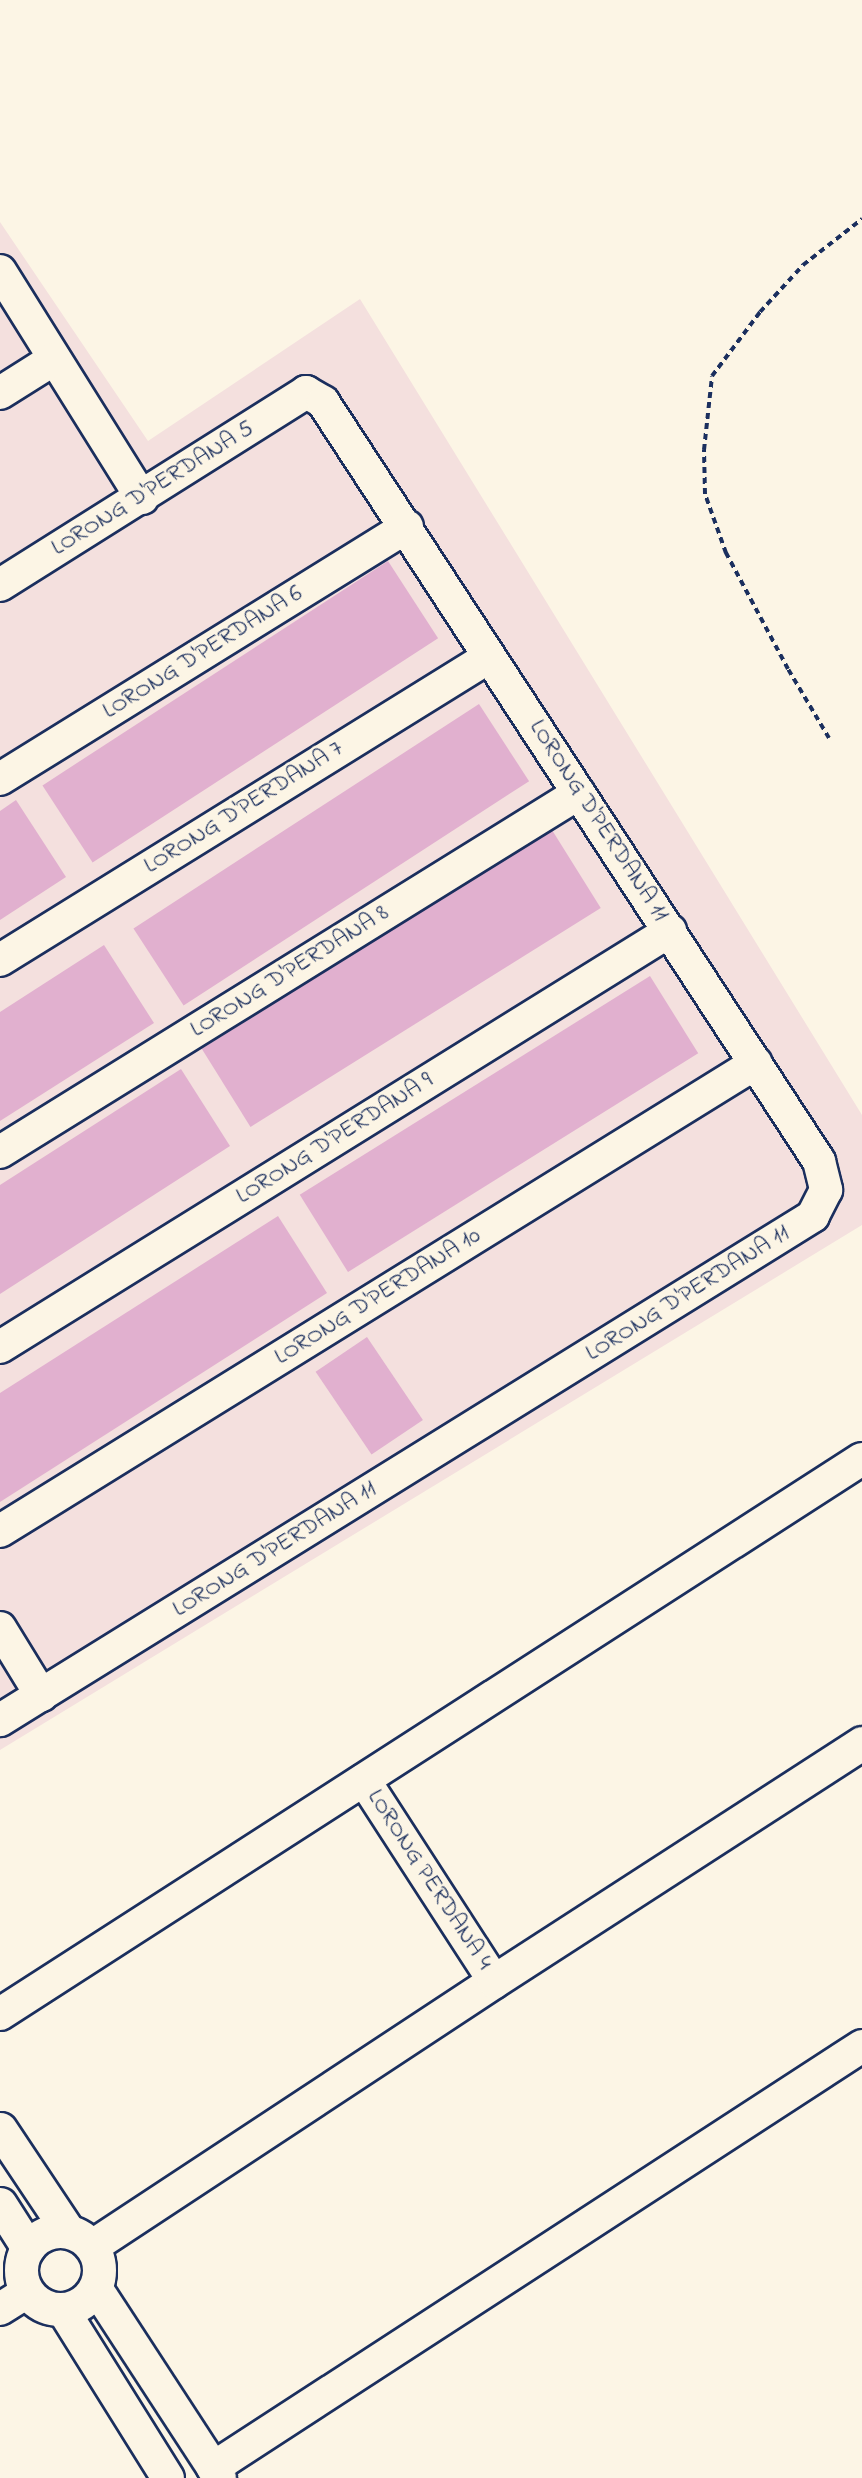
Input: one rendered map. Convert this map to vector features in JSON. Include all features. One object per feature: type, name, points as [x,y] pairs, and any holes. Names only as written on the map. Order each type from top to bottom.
[{"type":"street","points":[[0,271],[142,498]]},
{"type":"street","points":[[0,393],[54,359]]},
{"type":"street","name":"LORONG D'PERDANA 5","points":[[0,585],[142,498],[306,392]]},
{"type":"street","name":"LORONG D'PERDANA 11","points":[[0,1720],[813,1216],[826,1190],[819,1161],[489,657],[407,527],[323,402],[306,392]]},
{"type":"street","name":"LORONG D'PERDANA 6","points":[[0,779],[407,527]]},
{"type":"street","name":"LORONG D'PERDANA 7","points":[[0,960],[489,657]]},
{"type":"street","name":"LORONG D'PERDANA 8","points":[[0,1152],[579,793]]},
{"type":"street","name":"LORONG D'PERDANA 9","points":[[0,1347],[670,932]]},
{"type":"street","name":"LORONG D'PERDANA 10","points":[[0,1531],[756,1063]]},
{"type":"street","points":[[0,2014],[862,1459]]},
{"type":"street","points":[[0,1628],[41,1695]]},
{"type":"street","points":[[0,2129],[80,2239],[99,2259],[100,2274],[96,2288],[87,2299],[63,2310],[49,2308],[36,2302],[27,2292],[21,2277],[22,2262],[28,2248],[39,2237],[52,2231],[80,2239],[494,1981],[862,1743]]},
{"type":"street","name":"LORONG PERDANA 4","points":[[364,1780],[494,1981]]},
{"type":"street","points":[[96,2288],[217,2473],[862,2046]]},
{"type":"street","points":[[0,2204],[28,2248]]},
{"type":"street","points":[[0,2309],[27,2292]]},
{"type":"street","points":[[63,2310],[168,2478]]},
{"type":"path","points":[[829,738],[788,669],[726,552],[705,494],[704,450],[712,376],[760,312],[803,265],[862,219]]},
{"type":"shaded area","points":[[0,222],[148,441],[360,299],[862,1115],[862,1225],[0,1750]]},
{"type":"building","points":[[388,561],[438,638],[93,863],[42,785]]},
{"type":"building","points":[[479,704],[529,781],[184,1006],[133,928]]},
{"type":"building","points":[[16,800],[66,877],[0,920],[0,811]]},
{"type":"building","points":[[552,830],[601,908],[251,1127],[202,1049]]},
{"type":"building","points":[[104,945],[154,1023],[0,1121],[0,1012]]},
{"type":"building","points":[[650,976],[698,1053],[348,1272],[300,1195]]},
{"type":"building","points":[[181,1069],[230,1146],[0,1294],[0,1185]]},
{"type":"building","points":[[278,1216],[327,1293],[0,1502],[0,1393]]},
{"type":"building","points":[[367,1337],[423,1420],[372,1455],[316,1372]]}]
